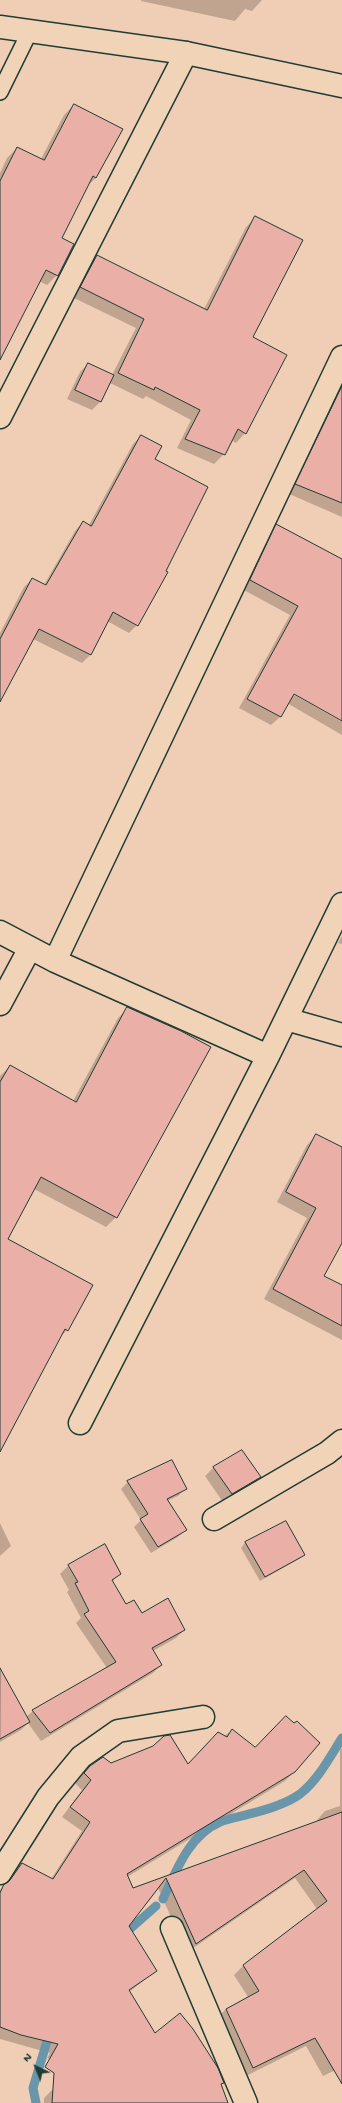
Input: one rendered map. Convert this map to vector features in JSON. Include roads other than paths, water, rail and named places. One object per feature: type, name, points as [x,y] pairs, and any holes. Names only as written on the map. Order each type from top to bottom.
[{"type":"street","points":[[0,27],[186,53],[342,86]]},
{"type":"street","points":[[0,417],[186,53]]},
{"type":"street","points":[[55,961],[342,357]]},
{"type":"street","points":[[80,1423],[268,1056],[342,904]]},
{"type":"street","points":[[0,932],[55,961],[268,1056]]},
{"type":"street","points":[[0,1004],[30,948]]},
{"type":"street","points":[[286,1019],[342,1035]]},
{"type":"street","points":[[214,1519],[327,1454],[342,1441]]},
{"type":"street","points":[[0,1873],[48,1797],[81,1757],[118,1731],[204,1717]]},
{"type":"street","points":[[172,1928],[246,2103]]},
{"type":"lane","points":[[0,92],[30,31]]},
{"type":"waterway","points":[[163,1899],[185,1855],[200,1836],[209,1828],[227,1819],[262,1811],[289,1801],[300,1794],[318,1775],[342,1738]]},
{"type":"waterway","points":[[121,1937],[156,1906]]},
{"type":"waterway","points":[[36,2103],[33,2088],[50,2031]]}]
